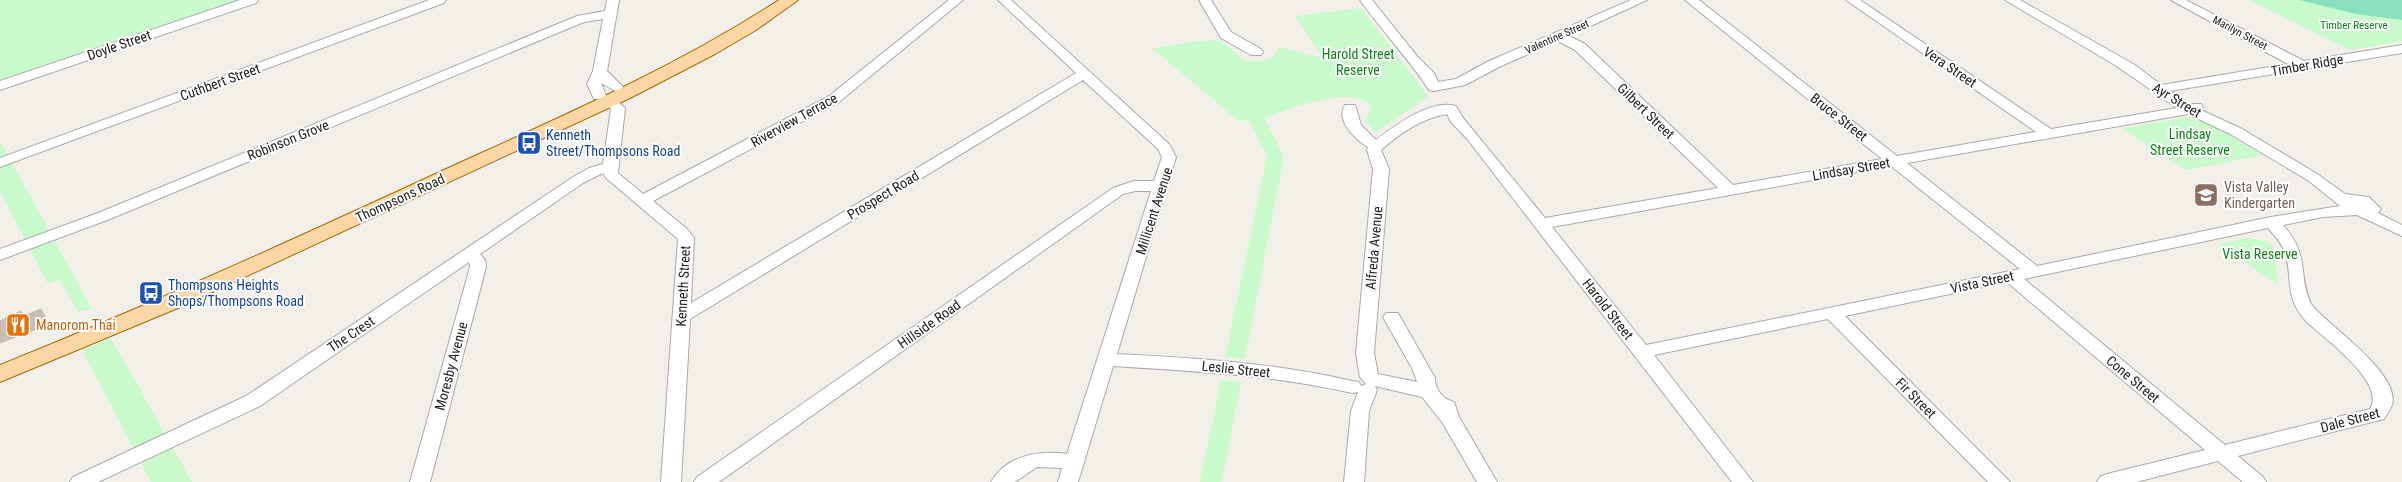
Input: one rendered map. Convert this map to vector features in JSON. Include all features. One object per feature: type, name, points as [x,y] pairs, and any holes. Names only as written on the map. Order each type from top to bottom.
[{"type":"main road","name":"Thompsons Road","points":[[0,374],[84,340],[244,270],[608,95],[705,43],[774,0]]},
{"type":"main road","name":"Thompsons Road","points":[[0,362],[223,268],[710,50],[790,0]]},
{"type":"street","name":"Doyle Street","points":[[0,86],[252,0]]},
{"type":"street","name":"Cuthbert Street","points":[[0,163],[440,0]]},
{"type":"street","points":[[610,167],[618,108],[608,95],[594,85],[600,71],[614,0]]},
{"type":"street","name":"Riverview Terrace","points":[[641,201],[834,99],[957,0]]},
{"type":"street","name":"Millicent Avenue","points":[[1004,0],[1167,151],[1170,161],[1068,482]]},
{"type":"street","points":[[1205,0],[1226,35],[1256,52]]},
{"type":"street","name":"Harold Street","points":[[1366,0],[1412,59],[1422,77],[1434,87],[1451,108],[1456,119],[1473,137],[1743,482]]},
{"type":"street","name":"Valentine Street","points":[[1434,87],[1463,86],[1475,74],[1641,0]]},
{"type":"street","name":"Bruce Street","points":[[1691,0],[2033,271]]},
{"type":"street","name":"Vera Street","points":[[1852,0],[2049,134]]},
{"type":"street","name":"Ayr Street","points":[[2011,0],[2057,25],[2165,89],[2191,108],[2237,132],[2356,205],[2401,230]]},
{"type":"street","name":"Ayr Street","points":[[2017,0],[2035,8],[2057,25]]},
{"type":"street","name":"Marilyn Street","points":[[2177,0],[2302,66]]},
{"type":"street","name":"Robinson Grove","points":[[0,255],[104,216],[575,23],[610,16]]},
{"type":"street","name":"Gilbert Street","points":[[1558,36],[1580,47],[1730,191]]},
{"type":"street","name":"Timber Ridge","points":[[2165,89],[2402,49]]},
{"type":"street","points":[[600,71],[607,81],[608,95]]},
{"type":"street","name":"Prospect Road","points":[[682,316],[1084,74]]},
{"type":"street","points":[[1350,108],[1350,116],[1361,136],[1377,146],[1413,119],[1430,112],[1451,108]]},
{"type":"street","name":"Lindsay Street","points":[[1541,224],[2191,108]]},
{"type":"street","name":"Alfreda Avenue","points":[[1354,482],[1380,169],[1374,154],[1377,146]]},
{"type":"street","name":"Kenneth Street","points":[[610,167],[613,178],[686,238],[671,482]]},
{"type":"street","name":"The Crest","points":[[80,482],[253,401],[578,180],[594,171],[610,167]]},
{"type":"street","name":"Hillside Road","points":[[704,482],[1118,191],[1134,186],[1161,186]]},
{"type":"street","name":"Vista Street","points":[[1641,352],[2356,205]]},
{"type":"street","name":"Dale Street","points":[[2107,482],[2377,414],[2391,408],[2396,396],[2392,382],[2382,369],[2309,313],[2299,294],[2294,254],[2281,233],[2271,222]]},
{"type":"street","name":"Moresby Avenue","points":[[420,482],[478,267],[478,260],[470,253]]},
{"type":"street","name":"Cone Street","points":[[2010,276],[2256,482]]},
{"type":"street","name":"Fir Street","points":[[1832,313],[2000,482]]},
{"type":"street","points":[[1392,317],[1422,370],[1429,391],[1437,404],[1449,417],[1487,482]]},
{"type":"street","name":"Leslie Street","points":[[1108,356],[1362,383],[1407,386],[1429,391]]},
{"type":"street","points":[[1002,482],[1022,464],[1035,459],[1074,462]]},
{"type":"green space","points":[[0,0],[237,0],[0,80]]},
{"type":"green space","name":"Timber Reserve","points":[[2249,0],[2402,0],[2402,41],[2350,50]]},
{"type":"green space","points":[[2299,0],[2402,0],[2402,20],[2356,14]]},
{"type":"green space","name":"Harold Street Reserve","points":[[1361,8],[1428,96],[1375,133],[1366,121],[1371,109],[1369,104],[1359,99],[1347,97],[1302,105],[1264,118],[1284,157],[1245,359],[1225,357],[1267,156],[1249,120],[1239,121],[1152,48],[1213,40],[1225,44],[1243,59],[1253,61],[1269,58],[1277,52],[1279,47],[1323,58],[1295,16]]},
{"type":"green space","name":"Lindsay Street Reserve","points":[[2185,117],[2203,121],[2264,155],[2186,170],[2122,129]]},
{"type":"green space","points":[[0,141],[92,309],[78,312],[60,280],[48,284],[0,192]]},
{"type":"green space","name":"Vista Reserve","points":[[2249,238],[2266,241],[2274,247],[2278,285],[2219,244]]},
{"type":"green space","points":[[111,338],[192,482],[151,482],[82,350]]},
{"type":"green space","points":[[1221,380],[1241,382],[1222,482],[1200,482]]},
{"type":"building","points":[[41,309],[49,324],[0,343],[0,321],[21,311],[24,316]]},
{"type":"place","name":"Kenneth Street/Thompsons Road","points":[[529,143]]},
{"type":"place","name":"Vista Valley Kindergarten","points":[[2206,195]]},
{"type":"place","name":"Thompsons Heights Shops/Thompsons Road","points":[[151,293]]},
{"type":"place","name":"Manorom Thai","points":[[18,325]]}]
